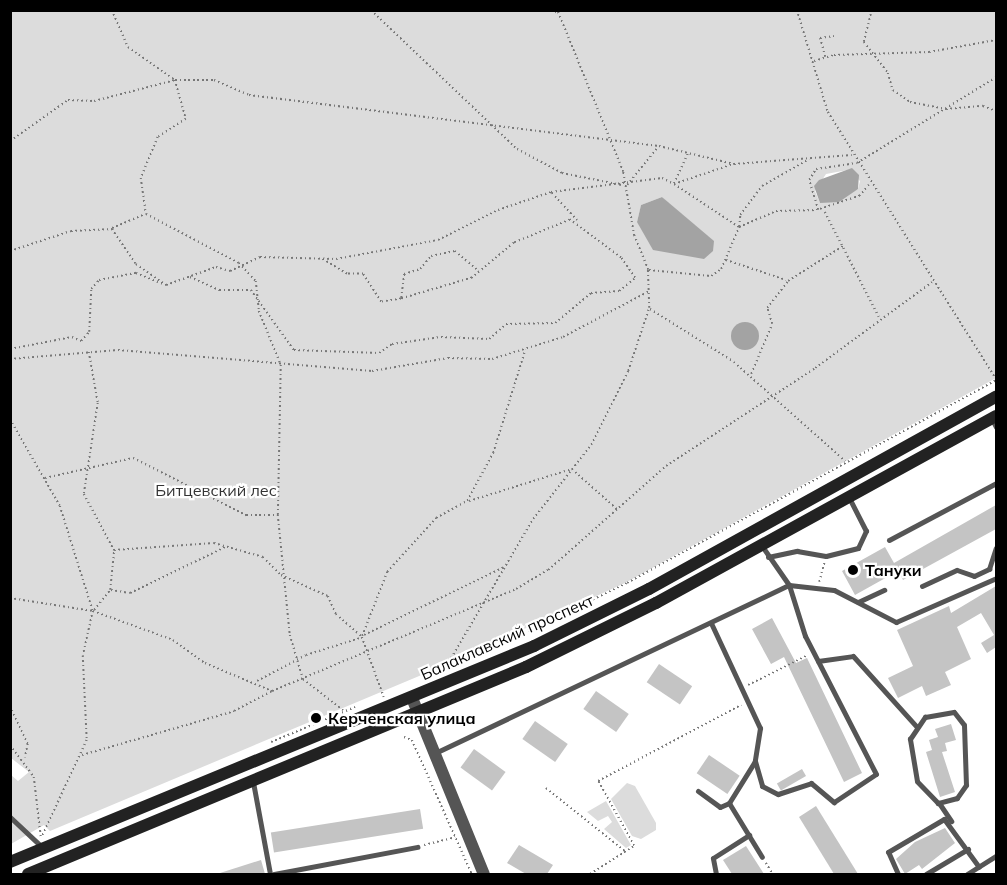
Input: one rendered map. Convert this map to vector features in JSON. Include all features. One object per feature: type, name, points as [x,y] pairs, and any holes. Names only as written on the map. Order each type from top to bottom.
[{"type":"main road","name":"Балаклавский проспект","points":[[10,862],[40,844],[412,698],[649,589],[996,397]]},
{"type":"main road","name":"Балаклавский проспект","points":[[27,874],[419,714],[608,628],[849,497],[995,421]]},
{"type":"street","points":[[412,698],[435,753],[461,835],[484,874]]},
{"type":"lane","points":[[889,540],[996,483]]},
{"type":"lane","points":[[768,557],[797,551],[826,556],[864,541],[866,531],[849,497]]},
{"type":"lane","points":[[755,761],[762,786],[778,794],[812,783],[834,802],[876,774],[818,661],[789,585],[761,545]]},
{"type":"lane","points":[[922,586],[957,570],[974,576],[989,569],[996,548]]},
{"type":"lane","points":[[435,753],[789,585],[818,588],[858,602],[896,622],[996,578]]},
{"type":"lane","points":[[858,602],[884,590]]},
{"type":"lane","points":[[698,791],[720,807],[729,803],[755,761],[760,728],[711,622]]},
{"type":"lane","points":[[818,661],[853,656],[917,727]]},
{"type":"lane","points":[[939,803],[957,798],[966,785],[962,716],[954,712],[929,715],[917,727],[910,740],[910,760],[925,794],[939,803],[979,867]]},
{"type":"lane","points":[[253,782],[272,874],[417,847]]},
{"type":"lane","points":[[729,803],[762,857]]},
{"type":"lane","points":[[10,817],[40,844]]},
{"type":"lane","points":[[898,874],[888,855],[891,849],[940,819],[952,823]]},
{"type":"lane","points":[[716,874],[713,858],[748,835]]},
{"type":"lane","points":[[926,874],[968,849]]},
{"type":"lane","points":[[967,874],[996,856]]},
{"type":"path","points":[[112,10],[128,47],[175,80],[186,119],[158,137],[141,178],[146,214]]},
{"type":"path","points":[[371,10],[484,122],[516,149],[561,173],[626,185]]},
{"type":"path","points":[[444,671],[505,567],[572,469],[615,398],[649,308],[648,270],[634,236],[626,185],[558,12],[551,10]]},
{"type":"path","points":[[434,676],[627,583],[996,380],[870,184],[828,112],[797,10]]},
{"type":"path","points":[[872,10],[864,42],[900,96],[946,109],[996,111]]},
{"type":"path","points":[[825,58],[820,38],[834,36]]},
{"type":"path","points":[[813,62],[825,58],[929,52],[996,40]]},
{"type":"path","points":[[818,210],[811,174],[831,164],[857,163],[996,77]]},
{"type":"path","points":[[10,141],[68,99],[94,101],[175,80],[214,80],[249,95],[376,115],[484,122],[611,143],[659,146],[734,164]]},
{"type":"path","points":[[626,185],[659,146]]},
{"type":"path","points":[[674,184],[688,153]]},
{"type":"path","points":[[674,184],[734,164],[852,155]]},
{"type":"path","points":[[648,270],[711,276],[725,260],[740,227],[740,214],[762,186],[810,159]]},
{"type":"path","points":[[10,349],[72,337],[81,341],[89,332],[90,289],[99,280],[136,273],[166,285],[216,267],[230,272],[239,263],[286,254],[320,258],[438,240],[498,210],[551,192],[626,185],[662,178],[740,227]]},
{"type":"path","points":[[740,227],[776,211],[825,210],[860,196],[870,184]]},
{"type":"path","points":[[190,277],[219,290],[251,290],[294,350],[379,353],[392,344],[441,337],[489,339],[506,324],[555,323],[591,293],[631,284],[632,271],[578,221],[551,192]]},
{"type":"path","points":[[825,210],[879,318]]},
{"type":"path","points":[[10,251],[71,231],[112,229],[146,214]]},
{"type":"path","points":[[146,214],[239,263],[256,281],[259,310],[281,365],[278,515],[280,575],[295,660],[303,679],[344,711]]},
{"type":"path","points":[[320,258],[347,274],[363,274],[381,302],[400,299],[471,278],[478,270],[550,225],[578,221]]},
{"type":"path","points":[[112,229],[136,264],[166,285]]},
{"type":"path","points":[[751,375],[772,324],[767,308],[788,280],[843,246]]},
{"type":"path","points":[[400,299],[404,274],[420,269],[432,256],[455,251],[478,270]]},
{"type":"path","points":[[725,260],[788,280]]},
{"type":"path","points":[[81,755],[234,711],[272,691],[488,599],[548,570],[619,510],[666,466],[774,394],[932,282]]},
{"type":"path","points":[[10,359],[89,352],[372,371],[448,358],[492,359],[563,337],[649,291]]},
{"type":"path","points":[[649,308],[751,375],[845,461]]},
{"type":"path","points":[[467,501],[493,453],[526,349]]},
{"type":"path","points":[[40,844],[87,740],[83,656],[93,611],[110,590],[114,550],[84,494],[84,469],[98,403],[89,352]]},
{"type":"path","points":[[10,419],[60,506],[93,611]]},
{"type":"path","points":[[44,478],[133,458],[246,515],[278,515]]},
{"type":"path","points":[[362,637],[387,572],[436,518],[467,501],[572,469]]},
{"type":"path","points":[[572,469],[619,510]]},
{"type":"path","points":[[114,550],[168,543],[226,547],[263,557],[280,575],[328,596],[336,614],[362,637],[384,698]]},
{"type":"path","points":[[110,590],[130,592],[226,547]]},
{"type":"path","points":[[818,588],[826,556]]},
{"type":"path","points":[[255,682],[295,660],[362,637],[374,626],[432,606],[505,567]]},
{"type":"path","points":[[10,598],[93,611],[173,640],[205,663],[272,691]]},
{"type":"path","points":[[743,687],[814,652]]},
{"type":"path","points":[[374,701],[394,694]]},
{"type":"path","points":[[590,874],[634,846],[597,781],[748,702]]},
{"type":"path","points":[[268,743],[364,705]]},
{"type":"path","points":[[10,706],[28,744],[25,759]]},
{"type":"path","points":[[404,737],[412,740],[461,835],[471,874]]},
{"type":"path","points":[[10,745],[25,759],[34,777],[40,844]]},
{"type":"path","points":[[546,788],[626,851]]},
{"type":"path","points":[[417,847],[461,835]]},
{"type":"path","points":[[40,844],[51,836]]},
{"type":"path","points":[[762,857],[773,874]]},
{"type":"green space","name":"Битцевский лес","points":[[11,11],[996,11],[996,378],[625,583],[443,666],[50,831],[44,825],[11,844],[11,775],[18,781],[29,772],[11,758]],"holes":[[[848,170],[860,181],[858,189],[820,203],[815,191],[826,174]],[[662,197],[674,209],[713,241],[637,222],[641,205]]]},
{"type":"green space","points":[[627,783],[635,786],[656,823],[656,830],[641,839],[632,836],[611,799]]},
{"type":"green space","points":[[606,801],[631,845],[626,848],[604,829],[612,822],[608,816],[598,821],[587,812]]},
{"type":"shaded area","points":[[852,168],[859,175],[858,189],[839,202],[820,203],[814,186],[819,180]]},
{"type":"shaded area","points":[[662,197],[714,241],[713,251],[704,259],[653,250],[637,222],[641,205]]},
{"type":"shaded area","points":[[745,322],[755,326],[759,336],[755,346],[745,350],[735,346],[731,336],[735,326]]},
{"type":"building","points":[[996,505],[996,529],[903,580],[898,571],[855,595],[842,571],[885,547],[894,563]]},
{"type":"building","points":[[996,586],[996,647],[987,653],[981,643],[994,635],[981,613],[957,627],[971,659],[945,672],[951,685],[926,696],[922,686],[898,698],[888,678],[913,666],[897,630],[949,606],[951,613]]},
{"type":"building","points":[[772,618],[796,663],[807,658],[862,773],[844,782],[784,657],[771,664],[752,629]]},
{"type":"building","points":[[659,664],[692,686],[680,705],[647,682]]},
{"type":"building","points":[[596,691],[629,714],[616,732],[583,709]]},
{"type":"building","points":[[535,721],[568,744],[555,762],[522,739]]},
{"type":"building","points":[[951,724],[956,740],[945,743],[947,751],[942,752],[955,792],[940,797],[926,752],[932,750],[929,740],[938,737],[935,729]]},
{"type":"building","points":[[474,749],[506,772],[492,791],[460,768]]},
{"type":"building","points":[[709,755],[740,776],[727,794],[697,773]]},
{"type":"building","points":[[802,769],[806,776],[781,790],[777,784]]},
{"type":"building","points":[[816,806],[858,874],[834,874],[799,817]]},
{"type":"building","points":[[420,809],[423,829],[274,852],[271,833]]},
{"type":"building","points":[[945,828],[955,843],[922,869],[919,865],[905,874],[896,859],[915,842]]},
{"type":"building","points":[[519,845],[553,865],[547,874],[526,874],[507,863]]},
{"type":"building","points":[[746,846],[764,874],[732,874],[723,860]]},
{"type":"building","points":[[261,860],[265,874],[220,873]]},
{"type":"place","name":"Тануки","points":[[853,570]]},
{"type":"place","name":"Керченская улица","points":[[316,718]]}]
